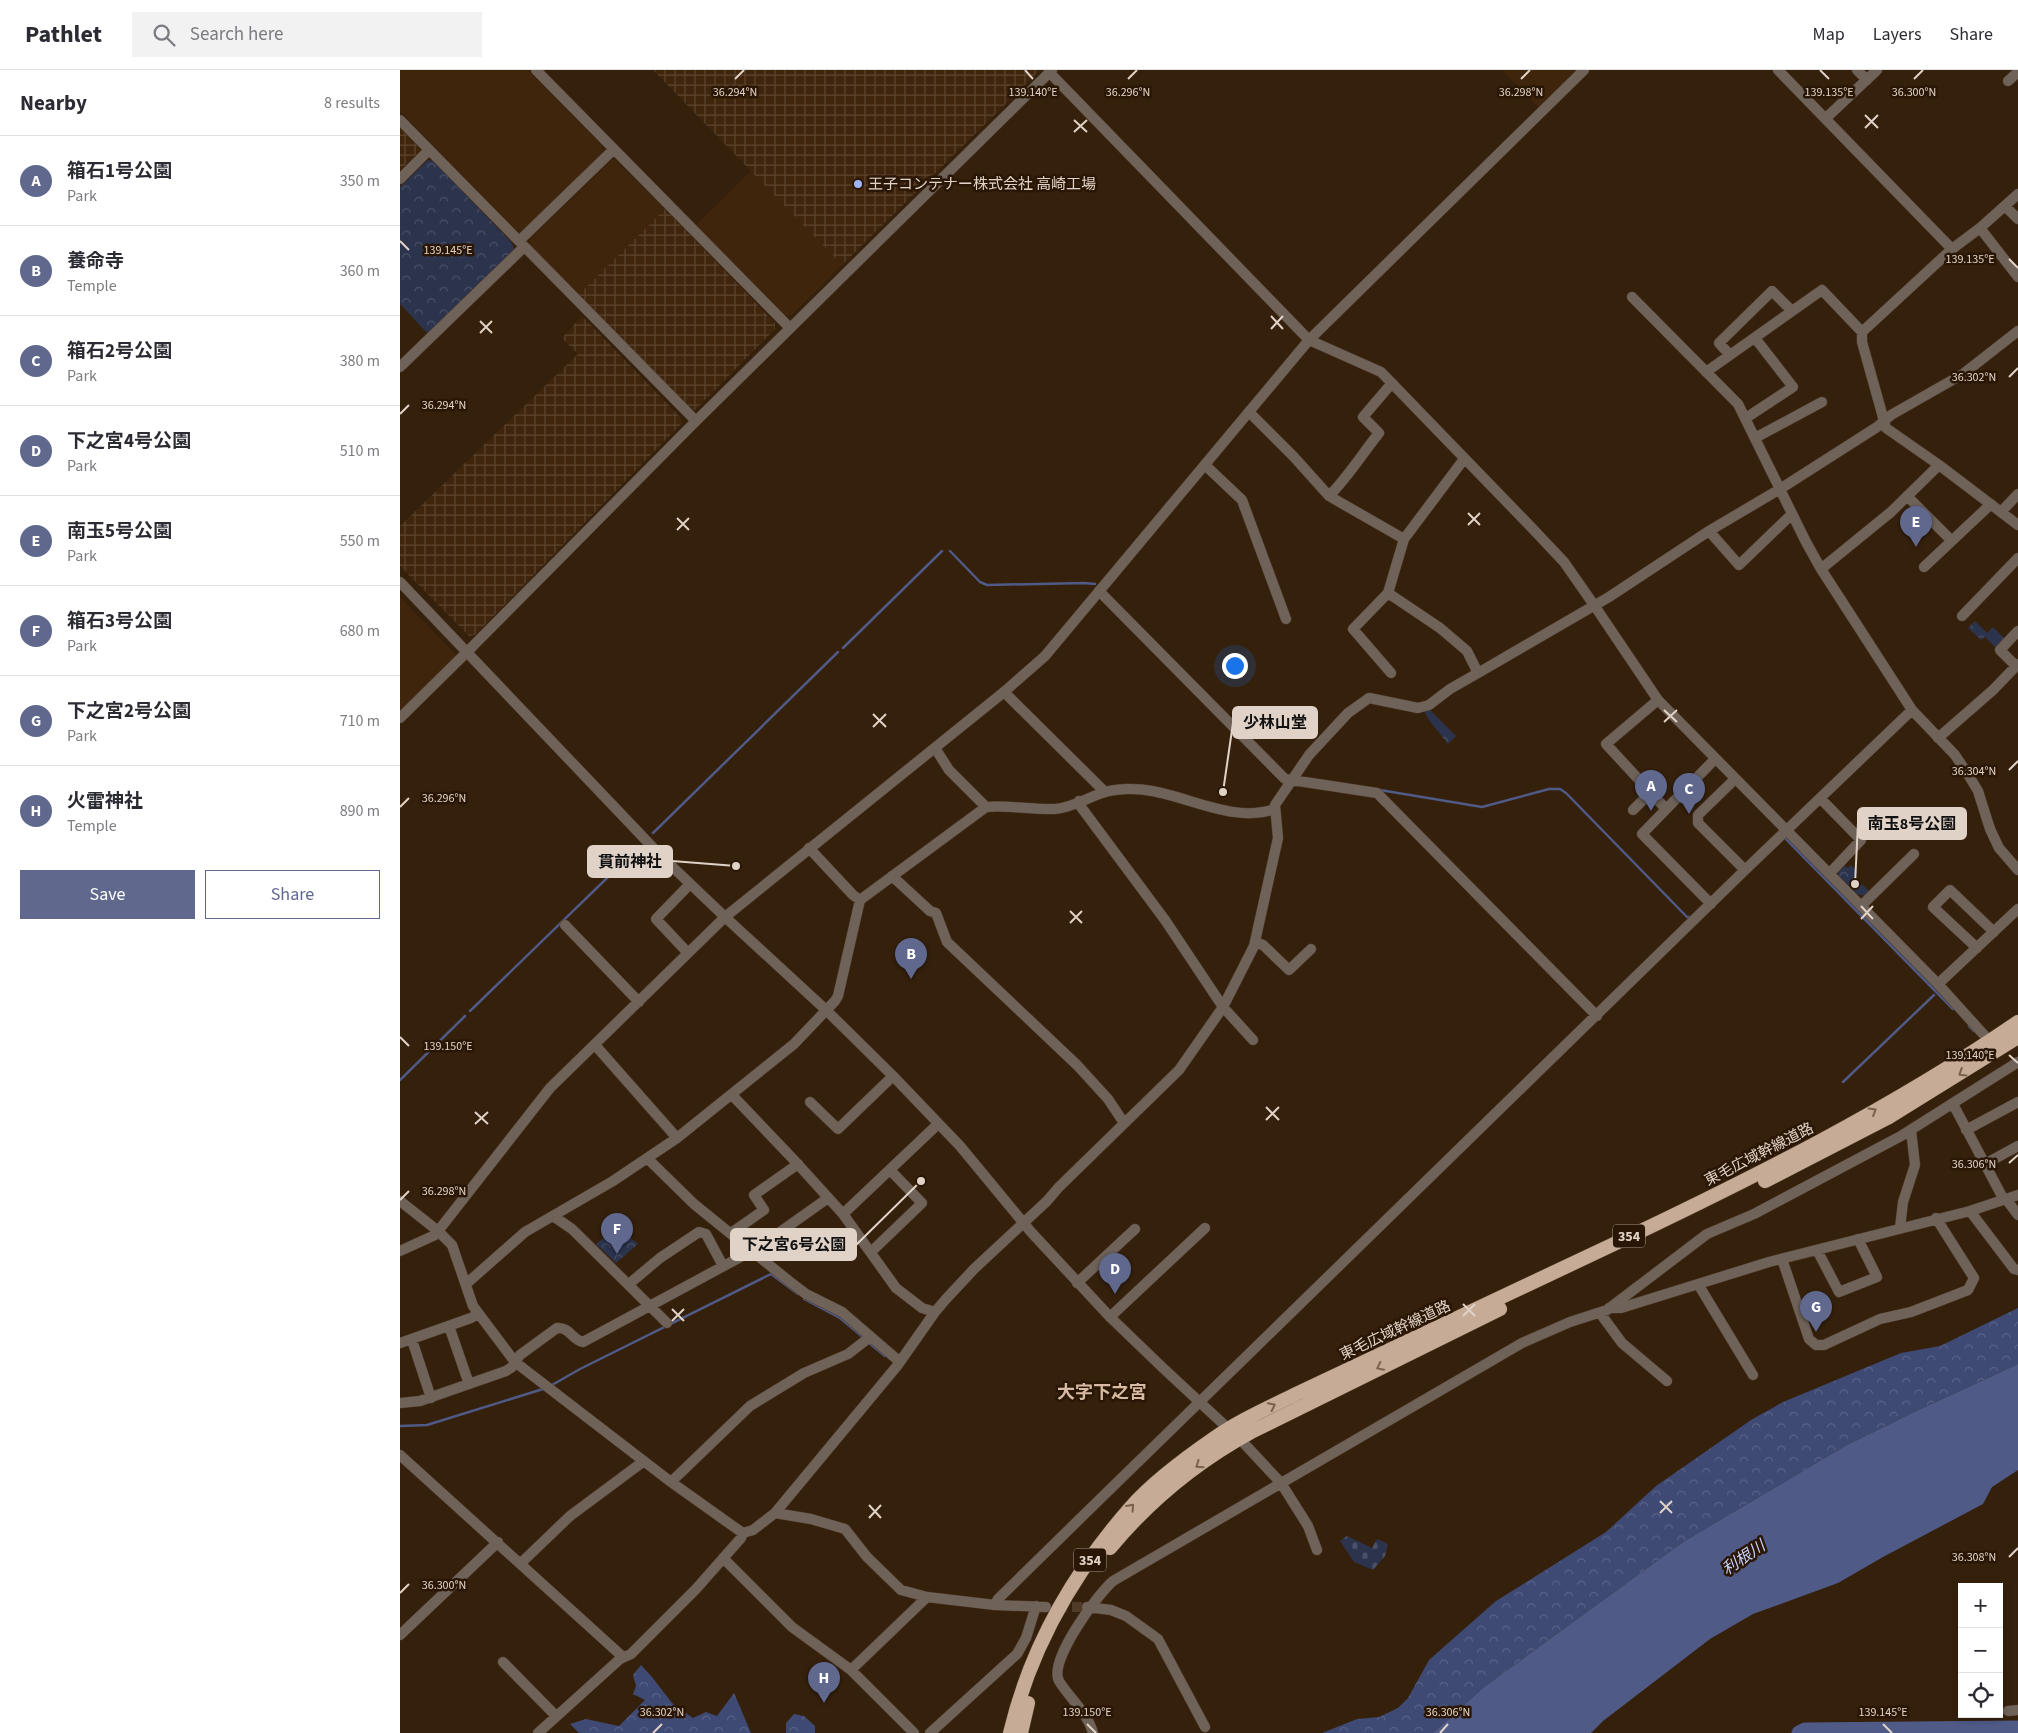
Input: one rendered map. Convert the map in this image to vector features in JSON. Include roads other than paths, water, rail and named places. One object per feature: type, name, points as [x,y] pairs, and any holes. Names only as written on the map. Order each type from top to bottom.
[{"type":"highway","name":"東毛広域幹線道路","points":[[1020,1733],[1032,1692],[1054,1636],[1076,1596],[1124,1531],[1164,1493],[1192,1470],[1239,1438],[1433,1341],[1804,1161],[1889,1117],[1994,1045],[2018,1022]]},
{"type":"highway","name":"東毛広域幹線道路","points":[[1010,1733],[1024,1688],[1043,1639],[1068,1592],[1094,1554],[1132,1506],[1149,1489],[1186,1458],[1228,1429],[1296,1394],[1752,1177],[1994,1045],[2018,1037]]},
{"type":"street","points":[[536,70],[790,328]]},
{"type":"street","points":[[400,1251],[433,1236],[438,1231],[542,1097],[725,918],[1046,656],[1309,340],[1584,70]]},
{"type":"street","points":[[1857,70],[1867,80]]},
{"type":"street","points":[[1826,118],[1877,70]]},
{"type":"street","points":[[400,718],[696,421],[1050,71],[1309,340],[1381,372],[1392,383],[1564,562],[1658,700],[1786,832],[1938,984],[1994,1045]]},
{"type":"street","points":[[1782,71],[1952,249]]},
{"type":"street","points":[[2008,81],[2018,72]]},
{"type":"street","points":[[400,120],[696,421]]},
{"type":"street","points":[[400,367],[614,149]]},
{"type":"street","points":[[400,179],[429,150]]},
{"type":"street","points":[[1862,332],[1952,249],[1980,228],[2018,194]]},
{"type":"street","points":[[2005,206],[2018,219]]},
{"type":"street","points":[[1980,228],[2018,277]]},
{"type":"street","points":[[1706,372],[1822,290],[1862,332],[1862,342],[1886,428],[1939,465],[2018,525]]},
{"type":"street","points":[[1730,355],[1719,343],[1772,291],[1792,311]]},
{"type":"street","points":[[1632,297],[1738,404],[1821,569],[1912,710],[1954,755],[1969,776],[1978,791],[1996,842],[2018,870]]},
{"type":"street","points":[[538,1733],[623,1657],[631,1654],[723,1558],[741,1538],[743,1533],[753,1530],[775,1513],[900,1362],[935,1312],[963,1280],[1024,1223],[1124,1122],[1179,1070],[1223,1007],[1255,942],[1278,838],[1276,805],[1309,756],[1348,713],[1369,698],[1418,708],[1424,707],[1478,672],[1594,606],[1709,531],[1780,489],[1877,427],[1890,414],[1963,374],[2018,331]]},
{"type":"street","points":[[1746,418],[1793,387],[1755,338]]},
{"type":"street","points":[[1329,496],[1344,482],[1379,433],[1363,417],[1392,383]]},
{"type":"street","points":[[1755,438],[1822,402]]},
{"type":"street","points":[[1249,412],[1294,457],[1329,496],[1343,506],[1404,539]]},
{"type":"street","points":[[1391,673],[1354,629],[1388,593],[1404,539],[1464,459]]},
{"type":"street","points":[[1205,465],[1242,500],[1286,619]]},
{"type":"street","points":[[1821,569],[1891,512],[1939,465]]},
{"type":"street","points":[[2001,512],[2018,494]]},
{"type":"street","points":[[1907,496],[1951,540]]},
{"type":"street","points":[[1924,567],[1991,504]]},
{"type":"street","points":[[1709,531],[1739,565],[1792,514]]},
{"type":"street","points":[[1962,616],[2018,558]]},
{"type":"street","points":[[400,582],[690,884],[826,1010],[893,1076],[980,1169],[1024,1223],[1110,1317],[1239,1438],[1282,1483],[1308,1526],[1317,1550]]},
{"type":"street","points":[[1099,591],[1285,779],[1377,793],[1597,1016]]},
{"type":"street","points":[[1388,593],[1440,628],[1467,651],[1478,672]]},
{"type":"street","points":[[1938,738],[2017,665],[2000,650],[2018,631]]},
{"type":"street","points":[[1004,692],[1105,792]]},
{"type":"street","points":[[1658,700],[1606,744],[1666,809]]},
{"type":"street","points":[[994,1605],[1745,870],[1912,710]]},
{"type":"street","points":[[935,748],[949,770],[986,807]]},
{"type":"street","points":[[1711,904],[1642,834],[1715,759]]},
{"type":"street","points":[[1735,779],[1698,815],[1698,823],[1745,870]]},
{"type":"street","points":[[466,1284],[513,1241],[648,1159],[732,1095],[794,1044],[838,996],[860,900],[986,807],[1004,805],[1056,809],[1105,792],[1151,790],[1240,814],[1261,814],[1275,809]]},
{"type":"street","points":[[1633,810],[1651,792]]},
{"type":"street","points":[[1821,798],[1861,840],[1829,874]]},
{"type":"street","points":[[1079,801],[1081,807],[1165,920],[1223,1007],[1253,1040]]},
{"type":"street","points":[[809,848],[860,900]]},
{"type":"street","points":[[1861,906],[1914,854]]},
{"type":"street","points":[[892,876],[930,911],[936,913],[947,942],[1077,1065],[1108,1099],[1124,1122]]},
{"type":"street","points":[[688,953],[656,919],[690,884]]},
{"type":"street","points":[[1977,948],[1933,907],[1950,890],[1994,932]]},
{"type":"street","points":[[1938,984],[2018,909]]},
{"type":"street","points":[[565,925],[639,1002]]},
{"type":"street","points":[[1255,942],[1263,945],[1289,970],[1311,949]]},
{"type":"street","points":[[594,1045],[677,1138]]},
{"type":"street","points":[[1093,1733],[1086,1716],[1060,1681],[1057,1672],[1066,1646],[1088,1607],[1119,1577],[1522,1343],[1570,1322],[1610,1308],[1706,1234],[1754,1214],[1911,1130],[2017,1066]]},
{"type":"street","points":[[810,1102],[838,1129],[893,1076]]},
{"type":"street","points":[[732,1095],[843,1214],[896,1288],[922,1308],[935,1312]]},
{"type":"street","points":[[1966,1130],[2018,1102]]},
{"type":"street","points":[[1953,1104],[2005,1199],[2018,1215]]},
{"type":"street","points":[[843,1214],[938,1124]]},
{"type":"street","points":[[1900,1228],[1903,1202],[1915,1166],[1911,1130]]},
{"type":"street","points":[[1985,1164],[2018,1146]]},
{"type":"street","points":[[648,1159],[694,1204],[752,1251],[806,1294],[834,1307],[900,1362]]},
{"type":"street","points":[[731,1233],[764,1210],[754,1195],[798,1164]]},
{"type":"street","points":[[871,1252],[922,1202],[890,1170]]},
{"type":"street","points":[[1610,1308],[1621,1308],[1782,1259],[1970,1210],[2018,1195]]},
{"type":"street","points":[[400,1403],[431,1398],[512,1368],[520,1354],[558,1328],[567,1330],[578,1341],[584,1342],[752,1251],[828,1198]]},
{"type":"street","points":[[400,1200],[452,1245],[473,1306],[515,1362],[671,1482],[743,1533]]},
{"type":"street","points":[[1970,1210],[2014,1269],[2018,1270]]},
{"type":"street","points":[[553,1216],[572,1229],[667,1323]]},
{"type":"street","points":[[1782,1259],[1809,1339],[1816,1346],[1824,1345],[1880,1319],[1911,1312],[1968,1290],[1974,1278],[1936,1218]]},
{"type":"street","points":[[1110,1317],[1205,1228]]},
{"type":"street","points":[[1077,1283],[1136,1229]]},
{"type":"street","points":[[628,1284],[660,1258],[699,1232],[706,1234],[724,1266]]},
{"type":"street","points":[[1817,1250],[1839,1292],[1877,1277],[1858,1239]]},
{"type":"street","points":[[1698,1284],[1753,1375]]},
{"type":"street","points":[[1600,1313],[1622,1343],[1666,1381]]},
{"type":"street","points":[[400,1344],[478,1314]]},
{"type":"street","points":[[449,1326],[469,1384]]},
{"type":"street","points":[[671,1482],[750,1406],[804,1373],[848,1354],[870,1337]]},
{"type":"street","points":[[412,1340],[431,1398]]},
{"type":"street","points":[[400,1455],[623,1657]]},
{"type":"street","points":[[521,1563],[570,1516],[644,1461]]},
{"type":"street","points":[[775,1513],[811,1519],[844,1529],[867,1557],[901,1590],[927,1597],[994,1605],[1041,1606],[1017,1654],[930,1733]]},
{"type":"street","points":[[400,1635],[498,1542]]},
{"type":"street","points":[[723,1558],[798,1632],[851,1670],[914,1733]]},
{"type":"street","points":[[851,1670],[927,1597]]},
{"type":"street","points":[[1088,1607],[1111,1610],[1126,1616],[1158,1639],[1205,1727]]},
{"type":"street","points":[[503,1662],[556,1716]]},
{"type":"water","name":"利根川","points":[[2018,1364],[2018,1470],[1992,1487],[1983,1504],[1838,1583],[1753,1614],[1710,1639],[1603,1721],[1591,1733],[1433,1733],[1484,1687],[1683,1542],[1845,1446]]},
{"type":"waterway","points":[[843,648],[942,551]]},
{"type":"waterway","points":[[950,551],[980,582],[987,585],[1095,584]]},
{"type":"waterway","points":[[653,833],[838,652]]},
{"type":"waterway","points":[[1380,790],[1482,807],[1549,789],[1560,789],[1687,917],[1692,917]]},
{"type":"waterway","points":[[1786,839],[1953,1009]]},
{"type":"waterway","points":[[470,1011],[639,847]]},
{"type":"waterway","points":[[1843,1082],[1934,995]]},
{"type":"waterway","points":[[400,1080],[465,1016]]},
{"type":"waterway","points":[[1969,1026],[1974,1031]]},
{"type":"waterway","points":[[552,1385],[580,1369],[771,1274],[798,1294]]},
{"type":"waterway","points":[[804,1299],[840,1318],[864,1338]]},
{"type":"waterway","points":[[868,1342],[885,1356]]},
{"type":"waterway","points":[[400,1426],[427,1425],[543,1389]]},
{"type":"waterway","points":[[1799,1733],[1805,1730],[2018,1728]]},
{"type":"tunnel","points":[[1057,1607],[1083,1607]]},
{"type":"place","name":"王子コンテナー株式会社 高崎工場","points":[[858,184]]},
{"type":"place","name":"南玉5号公園","points":[[1916,547]]},
{"type":"place","name":"少林山堂","points":[[1223,792]]},
{"type":"place","name":"箱石1号公園","points":[[1651,811]]},
{"type":"place","name":"箱石2号公園","points":[[1689,814]]},
{"type":"place","name":"貫前神社","points":[[736,866]]},
{"type":"place","name":"南玉8号公園","points":[[1855,884]]},
{"type":"place","name":"養命寺","points":[[911,979]]},
{"type":"place","name":"下之宮6号公園","points":[[921,1181]]},
{"type":"place","name":"箱石3号公園","points":[[617,1254]]},
{"type":"place","name":"下之宮4号公園","points":[[1115,1294]]},
{"type":"place","name":"下之宮2号公園","points":[[1816,1332]]},
{"type":"place","name":"火雷神社","points":[[824,1703]]},
{"type":"district","name":"大字下之宮","points":[[1102,1392]]}]
